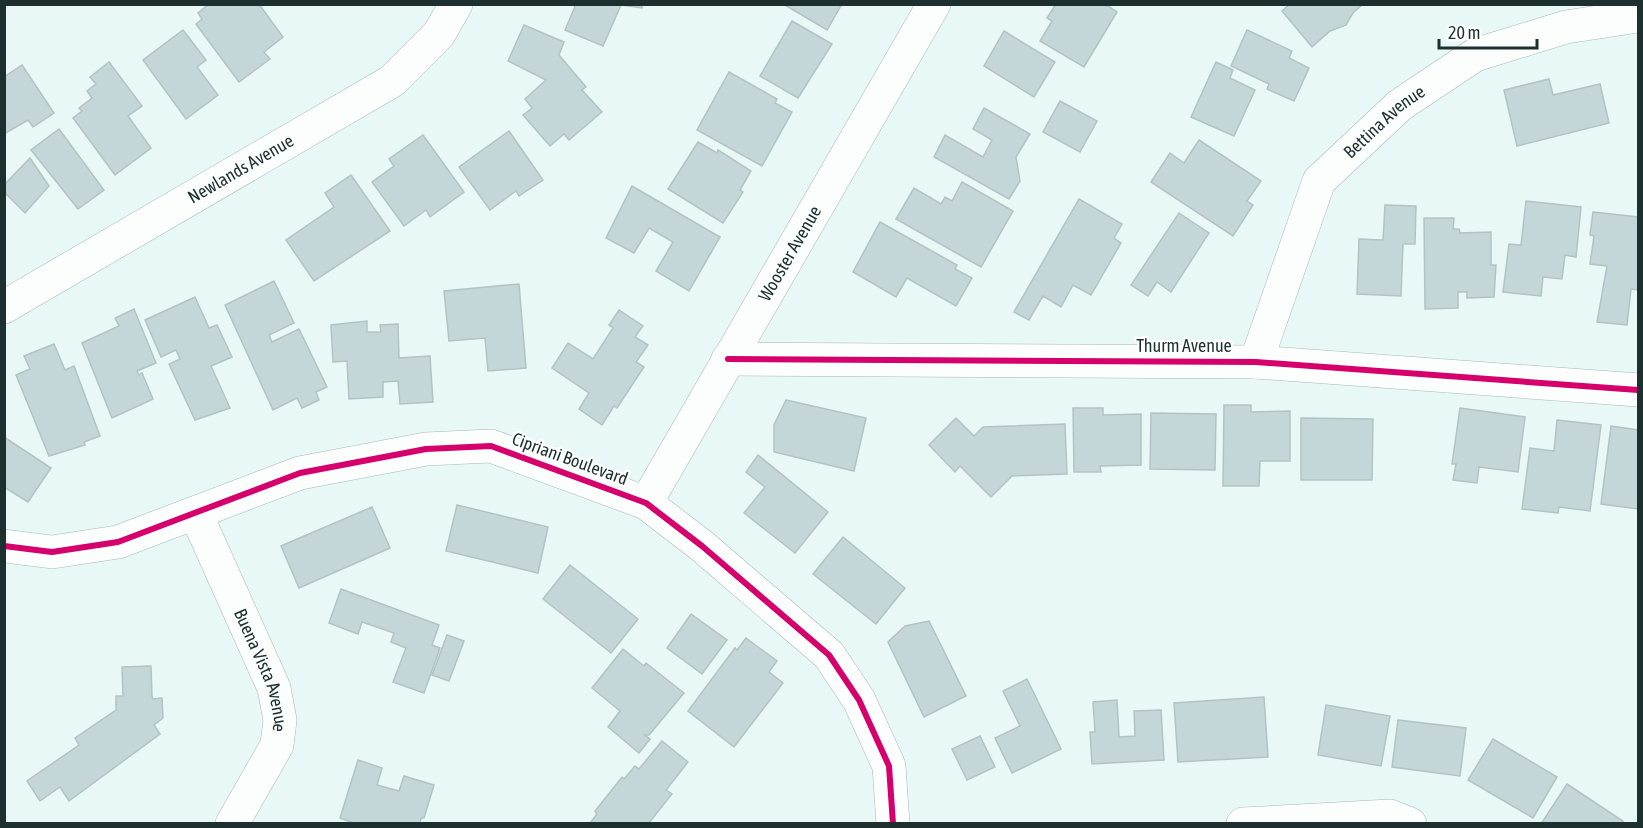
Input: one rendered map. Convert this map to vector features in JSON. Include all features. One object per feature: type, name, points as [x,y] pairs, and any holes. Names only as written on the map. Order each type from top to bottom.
[{"type":"street","name":"Newlands Avenue","points":[[5,306],[392,81],[439,34],[456,4]]},
{"type":"street","name":"Wooster Avenue","points":[[646,503],[934,4]]},
{"type":"street","name":"Bettina Avenue","points":[[1256,362],[1319,181],[1400,105],[1475,55],[1566,27],[1638,16]]},
{"type":"street","name":"Thurm Avenue","points":[[728,359],[1256,362],[1638,390]]},
{"type":"street","name":"Cipriani Boulevard","points":[[4,546],[52,552],[118,542],[300,473],[426,449],[491,446],[646,503],[702,546],[828,655],[860,700],[889,766],[893,824]]},
{"type":"street","name":"Buena Vista Avenue","points":[[196,514],[274,688],[280,720],[277,745],[232,824]]},
{"type":"street","points":[[1243,824],[1390,816],[1410,824]]},
{"type":"building","points":[[209,4],[259,4],[283,37],[264,52],[270,59],[239,82],[196,24],[202,19],[198,13]]},
{"type":"building","points":[[576,4],[642,4],[642,8],[621,5],[603,46],[565,30]]},
{"type":"building","points":[[783,4],[842,4],[827,30]]},
{"type":"building","points":[[1056,4],[1105,4],[1117,12],[1084,67],[1040,41],[1052,21],[1047,18]]},
{"type":"building","points":[[1290,4],[1363,4],[1353,13],[1346,25],[1330,31],[1312,47],[1282,11]]},
{"type":"building","points":[[792,21],[832,44],[798,98],[760,76]]},
{"type":"building","points":[[524,25],[564,42],[559,55],[586,87],[582,90],[602,112],[569,140],[564,134],[550,146],[523,115],[532,108],[525,99],[546,80],[508,61]]},
{"type":"building","points":[[183,30],[206,60],[197,67],[218,95],[186,119],[143,60]]},
{"type":"building","points":[[1247,30],[1292,51],[1289,58],[1309,68],[1294,101],[1267,89],[1269,84],[1231,66]]},
{"type":"building","points":[[1004,31],[1055,62],[1034,97],[984,66]]},
{"type":"building","points":[[109,62],[142,106],[128,116],[151,148],[115,175],[73,118],[82,111],[79,108],[92,98],[87,91],[96,84],[90,77]]},
{"type":"building","points":[[1216,62],[1233,70],[1230,78],[1255,90],[1234,136],[1191,117]]},
{"type":"building","points":[[22,65],[54,113],[33,127],[28,120],[4,134],[4,77]]},
{"type":"building","points":[[729,72],[777,99],[775,103],[792,112],[762,166],[697,130]]},
{"type":"building","points":[[1549,79],[1553,95],[1600,84],[1609,123],[1517,146],[1504,90]]},
{"type":"building","points":[[1060,101],[1097,121],[1080,152],[1043,132]]},
{"type":"building","points":[[984,108],[1030,134],[1016,157],[1020,181],[1009,199],[934,157],[945,135],[983,157],[992,140],[973,129]]},
{"type":"building","points":[[59,129],[104,190],[78,209],[31,150]]},
{"type":"building","points":[[509,131],[543,180],[519,196],[516,191],[490,210],[459,167]]},
{"type":"building","points":[[423,135],[464,192],[430,217],[426,210],[404,226],[372,182],[394,166],[389,159]]},
{"type":"building","points":[[1199,140],[1261,181],[1247,201],[1253,205],[1233,236],[1151,182],[1170,153],[1184,163]]},
{"type":"building","points":[[698,142],[717,153],[718,150],[751,171],[740,190],[743,192],[723,223],[668,189]]},
{"type":"building","points":[[30,158],[49,186],[25,213],[4,192],[4,185]]},
{"type":"building","points":[[351,175],[390,231],[314,281],[286,240],[334,207],[325,193]]},
{"type":"building","points":[[962,182],[1013,211],[981,267],[896,219],[914,188],[941,204],[945,197],[952,201]]},
{"type":"building","points":[[632,186],[720,237],[689,291],[656,271],[673,242],[649,228],[634,253],[606,238]]},
{"type":"building","points":[[1079,199],[1122,224],[1114,238],[1121,243],[1091,295],[1073,285],[1061,307],[1043,296],[1029,320],[1014,312]]},
{"type":"building","points":[[1526,201],[1581,207],[1576,257],[1565,255],[1562,279],[1543,277],[1541,296],[1503,292],[1509,244],[1521,245]]},
{"type":"building","points":[[1385,205],[1416,206],[1415,244],[1403,244],[1401,296],[1357,294],[1359,239],[1383,240]]},
{"type":"building","points":[[1593,212],[1638,217],[1638,290],[1631,289],[1627,325],[1597,322],[1607,266],[1590,264],[1594,236],[1590,235]]},
{"type":"building","points":[[1179,213],[1209,233],[1171,292],[1157,282],[1148,296],[1131,285]]},
{"type":"building","points":[[1424,218],[1454,218],[1453,229],[1459,229],[1460,233],[1491,232],[1491,265],[1496,265],[1494,297],[1467,298],[1467,292],[1458,292],[1458,308],[1425,309]]},
{"type":"building","points":[[880,222],[957,265],[955,269],[972,278],[956,306],[907,278],[896,297],[853,272]]},
{"type":"building","points":[[274,281],[294,323],[269,335],[272,342],[299,329],[327,387],[316,392],[319,400],[302,408],[297,398],[273,410],[225,305]]},
{"type":"building","points":[[519,284],[526,368],[488,371],[485,338],[449,341],[444,291]]},
{"type":"building","points":[[195,297],[209,328],[217,325],[232,357],[211,366],[230,408],[195,420],[169,364],[180,359],[176,350],[161,357],[145,320]]},
{"type":"building","points":[[134,309],[156,363],[137,371],[139,375],[142,373],[153,399],[112,418],[82,343],[119,326],[115,318]]},
{"type":"building","points":[[619,310],[643,326],[635,337],[648,345],[636,362],[644,367],[617,408],[614,406],[602,425],[579,409],[589,393],[552,368],[568,343],[593,359],[613,328],[609,325]]},
{"type":"building","points":[[367,321],[367,332],[381,332],[380,325],[398,324],[399,358],[430,356],[433,402],[400,404],[398,381],[383,382],[383,397],[349,399],[347,361],[333,362],[331,325]]},
{"type":"building","points":[[54,344],[65,370],[74,366],[100,436],[84,442],[85,445],[49,456],[16,375],[30,369],[24,356]]},
{"type":"building","points":[[786,400],[866,418],[854,471],[774,452],[774,425]]},
{"type":"building","points":[[1224,405],[1251,405],[1251,412],[1290,411],[1290,461],[1260,461],[1259,486],[1223,486]]},
{"type":"building","points":[[1073,408],[1103,408],[1103,415],[1141,414],[1141,465],[1100,466],[1101,472],[1074,472]]},
{"type":"building","points":[[1460,408],[1525,417],[1518,472],[1479,467],[1477,483],[1453,480],[1456,464],[1452,464]]},
{"type":"building","points":[[1151,413],[1216,414],[1215,470],[1150,469]]},
{"type":"building","points":[[956,418],[974,436],[983,427],[1065,424],[1067,474],[1012,476],[991,497],[960,466],[955,472],[929,445]]},
{"type":"building","points":[[1301,418],[1373,419],[1372,480],[1301,480]]},
{"type":"building","points":[[1557,420],[1601,425],[1590,511],[1559,507],[1558,513],[1522,509],[1530,448],[1554,451]]},
{"type":"building","points":[[1611,426],[1638,430],[1638,509],[1601,504]]},
{"type":"building","points":[[4,437],[51,468],[28,502],[4,487]]},
{"type":"building","points":[[758,455],[828,512],[795,553],[744,513],[765,487],[746,472]]},
{"type":"building","points":[[457,505],[548,527],[538,573],[446,551]]},
{"type":"building","points":[[372,507],[390,548],[299,588],[281,546]]},
{"type":"building","points":[[843,537],[905,588],[876,624],[813,574]]},
{"type":"building","points":[[570,565],[638,619],[611,653],[543,599]]},
{"type":"building","points":[[341,589],[439,625],[432,645],[440,648],[424,693],[393,682],[406,648],[391,642],[394,633],[362,622],[358,634],[329,623]]},
{"type":"building","points":[[691,614],[727,640],[702,674],[667,648]]},
{"type":"building","points":[[929,621],[966,696],[924,717],[888,642],[905,626]]},
{"type":"building","points":[[447,635],[464,641],[449,681],[432,675]]},
{"type":"building","points":[[746,638],[777,661],[769,672],[783,683],[734,747],[688,711],[735,648],[737,650]]},
{"type":"building","points":[[623,649],[644,666],[646,663],[684,693],[649,735],[645,735],[650,739],[639,753],[608,727],[620,711],[592,688]]},
{"type":"building","points":[[151,666],[153,699],[162,698],[163,718],[154,725],[160,734],[69,801],[60,787],[40,801],[27,781],[79,745],[75,738],[116,710],[116,696],[123,696],[122,667]]},
{"type":"building","points":[[1027,679],[1061,749],[1012,773],[995,738],[1020,726],[1003,691]]},
{"type":"building","points":[[1264,697],[1268,757],[1178,762],[1174,703]]},
{"type":"building","points":[[1117,700],[1119,737],[1135,736],[1134,711],[1161,710],[1164,760],[1092,764],[1090,732],[1095,732],[1093,702]]},
{"type":"building","points":[[1326,705],[1390,716],[1381,766],[1318,755]]},
{"type":"building","points":[[1398,720],[1466,728],[1460,776],[1392,767]]},
{"type":"building","points":[[980,736],[995,767],[967,780],[952,749]]},
{"type":"building","points":[[1493,739],[1557,777],[1533,818],[1468,780]]},
{"type":"building","points":[[662,741],[688,762],[666,790],[672,794],[648,824],[590,823],[597,814],[595,811],[622,777],[624,779],[635,766],[639,769]]},
{"type":"building","points":[[358,760],[382,768],[377,785],[399,791],[404,776],[434,785],[420,824],[356,824],[340,818]]},
{"type":"building","points":[[1567,784],[1623,821],[1622,824],[1541,824]]},
{"type":"cycle path","points":[[728,359],[1256,362],[1638,390]]},
{"type":"cycle path","points":[[4,546],[52,552],[118,542],[300,473],[426,449],[491,446],[646,503],[702,546],[829,655],[859,700],[889,766],[893,824]]}]
